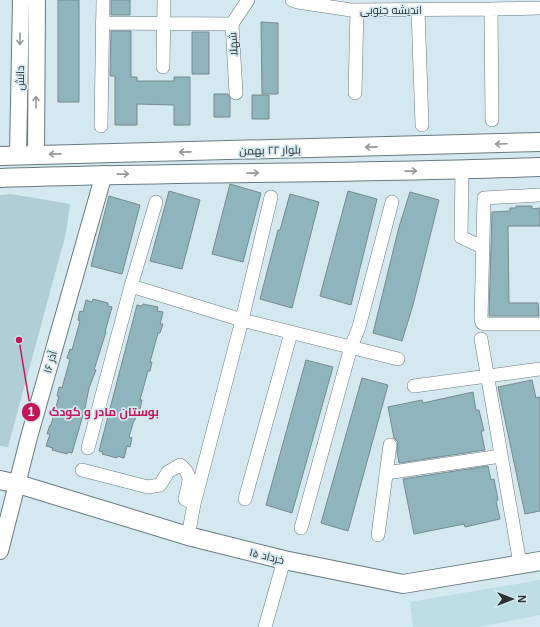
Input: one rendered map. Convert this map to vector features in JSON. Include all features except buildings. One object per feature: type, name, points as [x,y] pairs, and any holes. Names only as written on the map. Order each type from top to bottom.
[{"type":"main road","name":"بلوار ۲۲ بهمن","points":[[0,156],[540,142]]},
{"type":"main road","points":[[210,151],[211,173]]},
{"type":"main road","name":"بلوار ۲۲ بهمن","points":[[0,178],[104,174],[462,170],[540,167]]},
{"type":"main road","name":"۱۵ خرداد","points":[[0,480],[18,484],[188,536],[284,560],[403,584],[540,561]]},
{"type":"street","name":"دانش","points":[[21,0],[27,155]]},
{"type":"street","name":"دانش","points":[[27,155],[36,0]]},
{"type":"street","points":[[101,126],[103,0]]},
{"type":"street","points":[[163,67],[164,0]]},
{"type":"street","name":"شهلا","points":[[236,93],[232,24],[248,0]]},
{"type":"street","name":"اندیشه جنوبی","points":[[292,0],[357,10],[373,5],[418,10],[540,8]]},
{"type":"street","points":[[355,93],[357,10]]},
{"type":"street","points":[[418,10],[422,125]]},
{"type":"street","points":[[491,10],[492,120]]},
{"type":"street","points":[[102,23],[232,24]]},
{"type":"street","points":[[462,170],[461,237],[482,247]]},
{"type":"street","name":"۱۶ آذر","points":[[0,551],[29,437],[104,174]]},
{"type":"street","points":[[540,195],[484,198],[482,247],[482,323],[540,324]]},
{"type":"street","points":[[188,536],[194,504],[242,320],[271,197]]},
{"type":"street","points":[[88,448],[130,286],[156,202]]},
{"type":"street","points":[[301,528],[351,347],[359,327],[392,202]]},
{"type":"street","points":[[130,286],[242,320],[398,359]]},
{"type":"street","points":[[245,499],[291,333]]},
{"type":"street","points":[[481,339],[520,564]]},
{"type":"street","points":[[414,386],[540,369]]},
{"type":"street","points":[[378,535],[390,445]]},
{"type":"street","points":[[386,473],[501,456]]},
{"type":"street","points":[[82,470],[148,488],[160,485],[168,472],[180,465],[187,470],[190,479],[185,499],[194,504]]},
{"type":"street","points":[[265,627],[284,560]]},
{"type":"shaded area","points":[[11,194],[70,204],[66,233],[8,447],[0,446],[0,195]]},
{"type":"shaded area","points":[[540,580],[540,615],[479,627],[413,627],[410,602]]},
{"type":"place","name":"بوستان مادر و کودک","points":[[19,340]]}]
